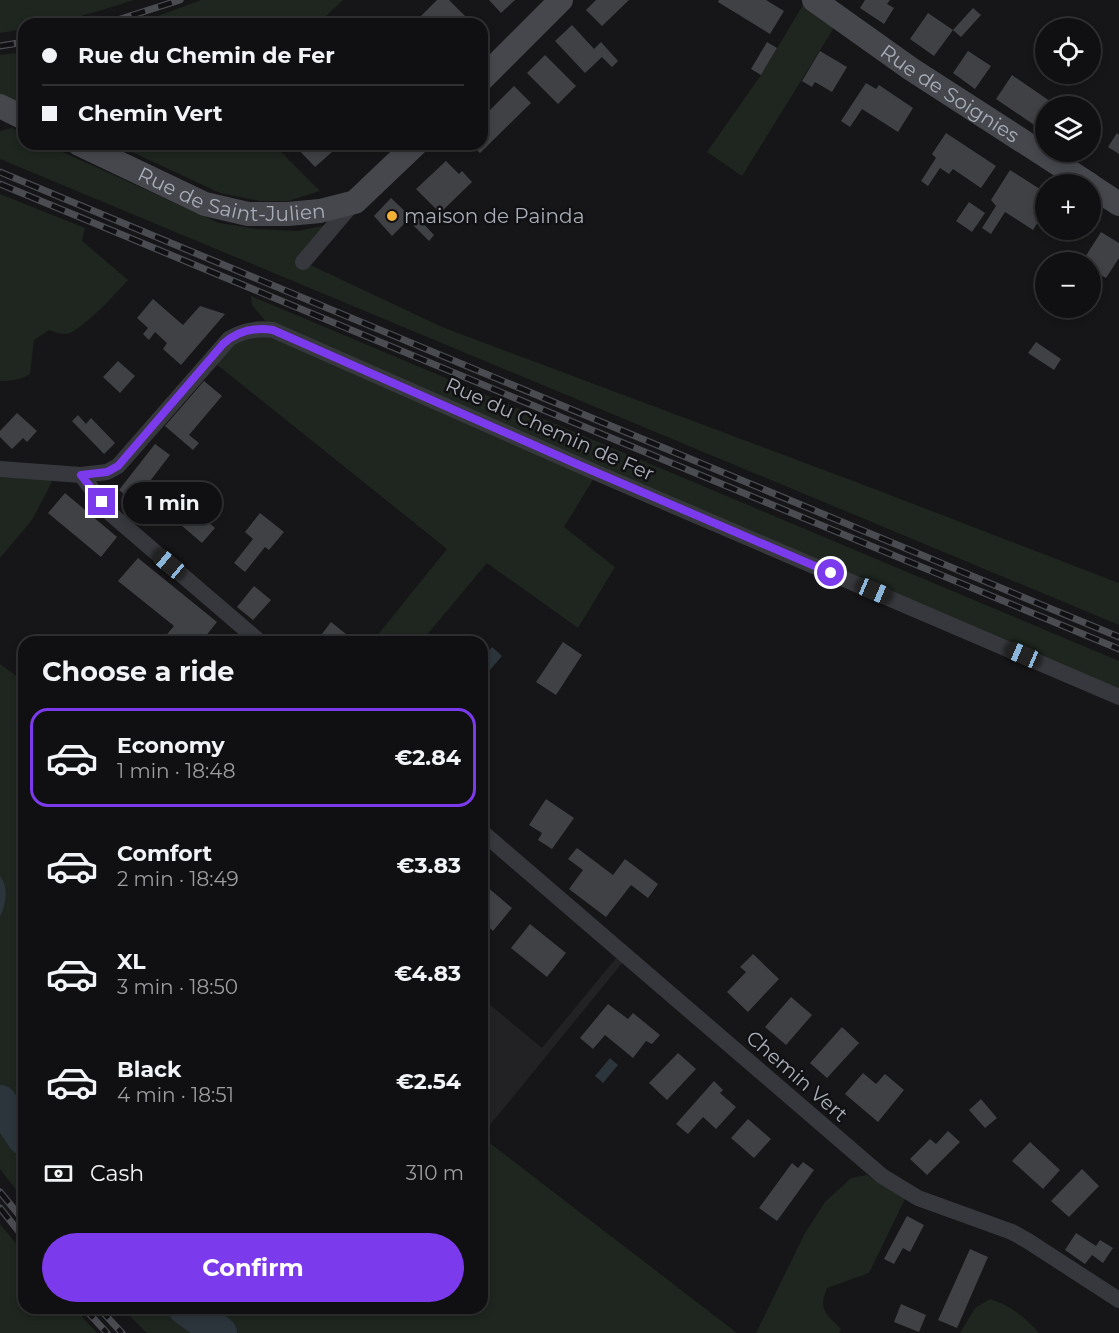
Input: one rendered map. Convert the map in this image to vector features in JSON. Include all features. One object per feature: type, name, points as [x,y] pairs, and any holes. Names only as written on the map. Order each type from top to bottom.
[{"type":"street","points":[[488,73],[561,0]]},
{"type":"street","name":"Rue de Soignies","points":[[814,0],[911,69],[1073,174]]},
{"type":"street","points":[[0,106],[18,115]]},
{"type":"street","name":"Rue de Saint-Julien","points":[[92,150],[205,204],[248,214],[320,211],[355,202]]},
{"type":"street","name":"Rue de Saint-Julien","points":[[303,262],[355,202],[410,150]]},
{"type":"street","name":"Rue de Soignies","points":[[1101,192],[1119,204]]},
{"type":"street","name":"Rue du Chemin de Fer","points":[[0,469],[81,475],[107,472],[118,466],[229,339],[253,329],[273,330],[1119,697]]},
{"type":"street","points":[[81,475],[112,515],[253,636]]},
{"type":"street","name":"Chemin Vert","points":[[488,837],[882,1176],[918,1198],[1020,1236],[1119,1300]]},
{"type":"shaded area","points":[[0,0],[134,0],[70,18],[18,18],[18,30],[0,33]]},
{"type":"shaded area","points":[[201,0],[343,0],[324,18],[152,18]]},
{"type":"shaded area","points":[[806,0],[840,18],[742,176],[707,152],[761,75]]},
{"type":"shaded area","points":[[18,53],[18,102],[0,94],[0,55]]},
{"type":"shaded area","points":[[12,128],[18,131],[18,150],[58,150],[219,223],[257,229],[298,231],[337,223],[304,262],[442,327],[1119,583],[1119,625],[0,159],[0,131]]},
{"type":"shaded area","points":[[128,150],[279,150],[320,191],[288,201],[260,201],[220,193]]},
{"type":"shaded area","points":[[0,194],[85,228],[82,241],[128,280],[79,328],[63,334],[49,330],[34,340],[30,374],[16,380],[0,381]]},
{"type":"shaded area","points":[[251,296],[1119,661],[1119,697],[597,473],[564,527],[615,567],[578,628],[487,563],[426,636],[377,636],[447,549],[210,359],[223,344],[272,329],[252,305]]},
{"type":"shaded area","points":[[0,469],[54,478],[32,520],[0,558]]},
{"type":"shaded area","points":[[492,647],[502,656],[488,672],[488,652]]},
{"type":"shaded area","points":[[0,664],[18,678],[18,1192],[0,1169]]},
{"type":"shaded area","points":[[0,876],[5,886],[6,896],[0,917]]},
{"type":"shaded area","points":[[621,952],[627,957],[490,1125],[488,1124],[488,1003],[542,1048]]},
{"type":"shaded area","points":[[610,1058],[618,1065],[603,1083],[595,1076]]},
{"type":"shaded area","points":[[488,1142],[737,1333],[147,1333],[128,1314],[488,1314]]},
{"type":"shaded area","points":[[867,1175],[905,1199],[869,1273],[827,1288],[823,1302],[825,1311],[841,1329],[839,1333],[756,1333],[805,1233],[825,1202],[851,1178]]},
{"type":"shaded area","points":[[0,1224],[18,1246],[18,1314],[80,1314],[97,1333],[0,1333]]},
{"type":"shaded area","points":[[990,1299],[1017,1312],[1039,1333],[960,1333],[975,1308]]},
{"type":"building","points":[[437,0],[449,0],[467,18],[419,18]]},
{"type":"building","points":[[489,0],[515,0],[501,13]]},
{"type":"building","points":[[596,0],[629,0],[602,26],[586,10]]},
{"type":"building","points":[[719,0],[766,0],[784,11],[770,34],[718,2]]},
{"type":"building","points":[[865,0],[890,0],[887,4],[894,8],[884,24],[860,8]]},
{"type":"building","points":[[973,8],[981,15],[961,37],[953,30]]},
{"type":"building","points":[[928,13],[953,30],[934,56],[910,39]]},
{"type":"building","points":[[572,25],[594,49],[601,42],[618,61],[612,67],[602,57],[585,73],[555,41]]},
{"type":"building","points":[[767,42],[777,48],[761,75],[751,69]]},
{"type":"building","points":[[820,51],[847,67],[832,92],[815,82],[812,87],[802,81]]},
{"type":"building","points":[[968,51],[991,66],[975,89],[953,73]]},
{"type":"building","points":[[545,55],[576,86],[558,104],[527,73]]},
{"type":"building","points":[[1012,75],[1042,96],[1035,96],[1035,126],[996,99]]},
{"type":"building","points":[[866,83],[876,89],[879,85],[913,108],[898,132],[862,109],[850,127],[841,121]]},
{"type":"building","points":[[514,86],[531,103],[488,145],[488,112]]},
{"type":"building","points":[[946,133],[996,166],[981,188],[953,169],[949,174],[940,168],[928,186],[921,181],[936,158],[932,154]]},
{"type":"building","points":[[1117,133],[1119,135],[1119,154],[1108,147]]},
{"type":"building","points":[[299,150],[334,150],[315,167]]},
{"type":"building","points":[[446,161],[459,174],[462,171],[472,182],[440,213],[416,189]]},
{"type":"building","points":[[1010,170],[1035,186],[1035,227],[1033,230],[1005,212],[991,234],[982,228],[996,206],[991,200]]},
{"type":"building","name":"maison de Painda","points":[[391,198],[411,217],[392,236],[374,216]]},
{"type":"building","points":[[969,202],[985,213],[972,232],[956,221]]},
{"type":"building","points":[[418,218],[434,235],[429,241],[412,224]]},
{"type":"building","points":[[1101,232],[1119,243],[1119,258],[1106,278],[1101,275],[1101,252],[1088,252],[1096,240],[1101,240]]},
{"type":"building","points":[[153,299],[183,325],[200,306],[225,314],[181,365],[163,349],[167,343],[155,332],[149,340],[143,334],[148,328],[137,318]]},
{"type":"building","points":[[1036,342],[1061,359],[1054,370],[1028,353]]},
{"type":"building","points":[[118,361],[135,376],[120,393],[103,377]]},
{"type":"building","points":[[204,381],[222,396],[189,435],[199,443],[193,450],[165,426]]},
{"type":"building","points":[[17,413],[37,431],[27,442],[23,438],[12,449],[0,437],[0,431]]},
{"type":"building","points":[[78,415],[86,424],[91,418],[115,443],[104,454],[72,421]]},
{"type":"building","points":[[155,444],[170,455],[134,502],[119,490]]},
{"type":"building","points":[[65,493],[117,537],[101,557],[48,513]]},
{"type":"building","points":[[187,503],[215,528],[202,543],[174,519]]},
{"type":"building","points":[[260,513],[284,532],[269,550],[265,547],[245,572],[234,563],[253,539],[245,532]]},
{"type":"building","points":[[138,558],[217,622],[206,636],[166,636],[174,626],[118,581]]},
{"type":"building","points":[[254,586],[271,600],[253,620],[237,607]]},
{"type":"building","points":[[331,622],[348,636],[320,636]]},
{"type":"building","points":[[563,642],[582,655],[556,695],[536,682]]},
{"type":"building","points":[[546,799],[574,818],[552,849],[538,840],[542,833],[529,825]]},
{"type":"building","points":[[577,848],[613,875],[625,859],[658,884],[648,898],[631,885],[606,917],[569,889],[583,870],[568,859]]},
{"type":"building","points":[[488,888],[512,908],[493,931],[488,926]]},
{"type":"building","points":[[530,924],[566,953],[547,977],[511,948]]},
{"type":"building","points":[[753,954],[779,979],[748,1012],[727,992],[746,972],[740,967]]},
{"type":"building","points":[[791,997],[812,1015],[786,1045],[765,1027]]},
{"type":"building","points":[[608,1004],[628,1019],[633,1013],[660,1035],[652,1044],[646,1041],[633,1058],[605,1035],[593,1049],[580,1038]]},
{"type":"building","points":[[842,1027],[859,1043],[827,1078],[810,1063]]},
{"type":"building","points":[[678,1053],[696,1069],[667,1100],[649,1083]]},
{"type":"building","points":[[863,1073],[876,1084],[885,1074],[904,1090],[878,1122],[845,1094]]},
{"type":"building","points":[[714,1081],[723,1090],[720,1093],[736,1107],[716,1129],[703,1117],[688,1134],[676,1124]]},
{"type":"building","points":[[981,1099],[997,1118],[985,1128],[969,1110]]},
{"type":"building","points":[[748,1119],[771,1139],[754,1158],[731,1138]]},
{"type":"building","points":[[948,1131],[960,1142],[927,1175],[910,1159],[930,1139],[936,1144]]},
{"type":"building","points":[[1030,1142],[1060,1170],[1043,1189],[1012,1161]]},
{"type":"building","points":[[803,1162],[814,1170],[777,1221],[759,1208],[792,1163],[798,1168]]},
{"type":"building","points":[[1082,1169],[1099,1186],[1069,1217],[1051,1201]]},
{"type":"building","points":[[907,1216],[924,1225],[910,1252],[903,1248],[894,1264],[884,1259]]},
{"type":"building","points":[[1076,1233],[1096,1246],[1100,1240],[1113,1248],[1103,1263],[1092,1255],[1085,1264],[1065,1250]]},
{"type":"building","points":[[970,1249],[988,1257],[957,1328],[938,1320]]},
{"type":"building","points":[[901,1304],[926,1315],[919,1332],[894,1322]]},
{"type":"waterway","points":[[0,1102],[18,1129]]},
{"type":"waterway","points":[[193,1314],[220,1333]]},
{"type":"railway","points":[[124,18],[180,0]]},
{"type":"railway","points":[[0,46],[18,43]]},
{"type":"railway","points":[[0,172],[1119,637]]},
{"type":"railway","points":[[0,184],[1119,649]]},
{"type":"railway","points":[[0,1192],[18,1214]]},
{"type":"railway","points":[[0,1208],[18,1230]]},
{"type":"railway","points":[[90,1314],[107,1333]]},
{"type":"railway","points":[[105,1314],[122,1333]]},
{"type":"place","name":"maison de Painda","points":[[392,216]]},
{"type":"route","points":[[102,502],[81,475],[107,472],[118,466],[223,344],[236,334],[262,328],[273,330],[831,573]]}]
